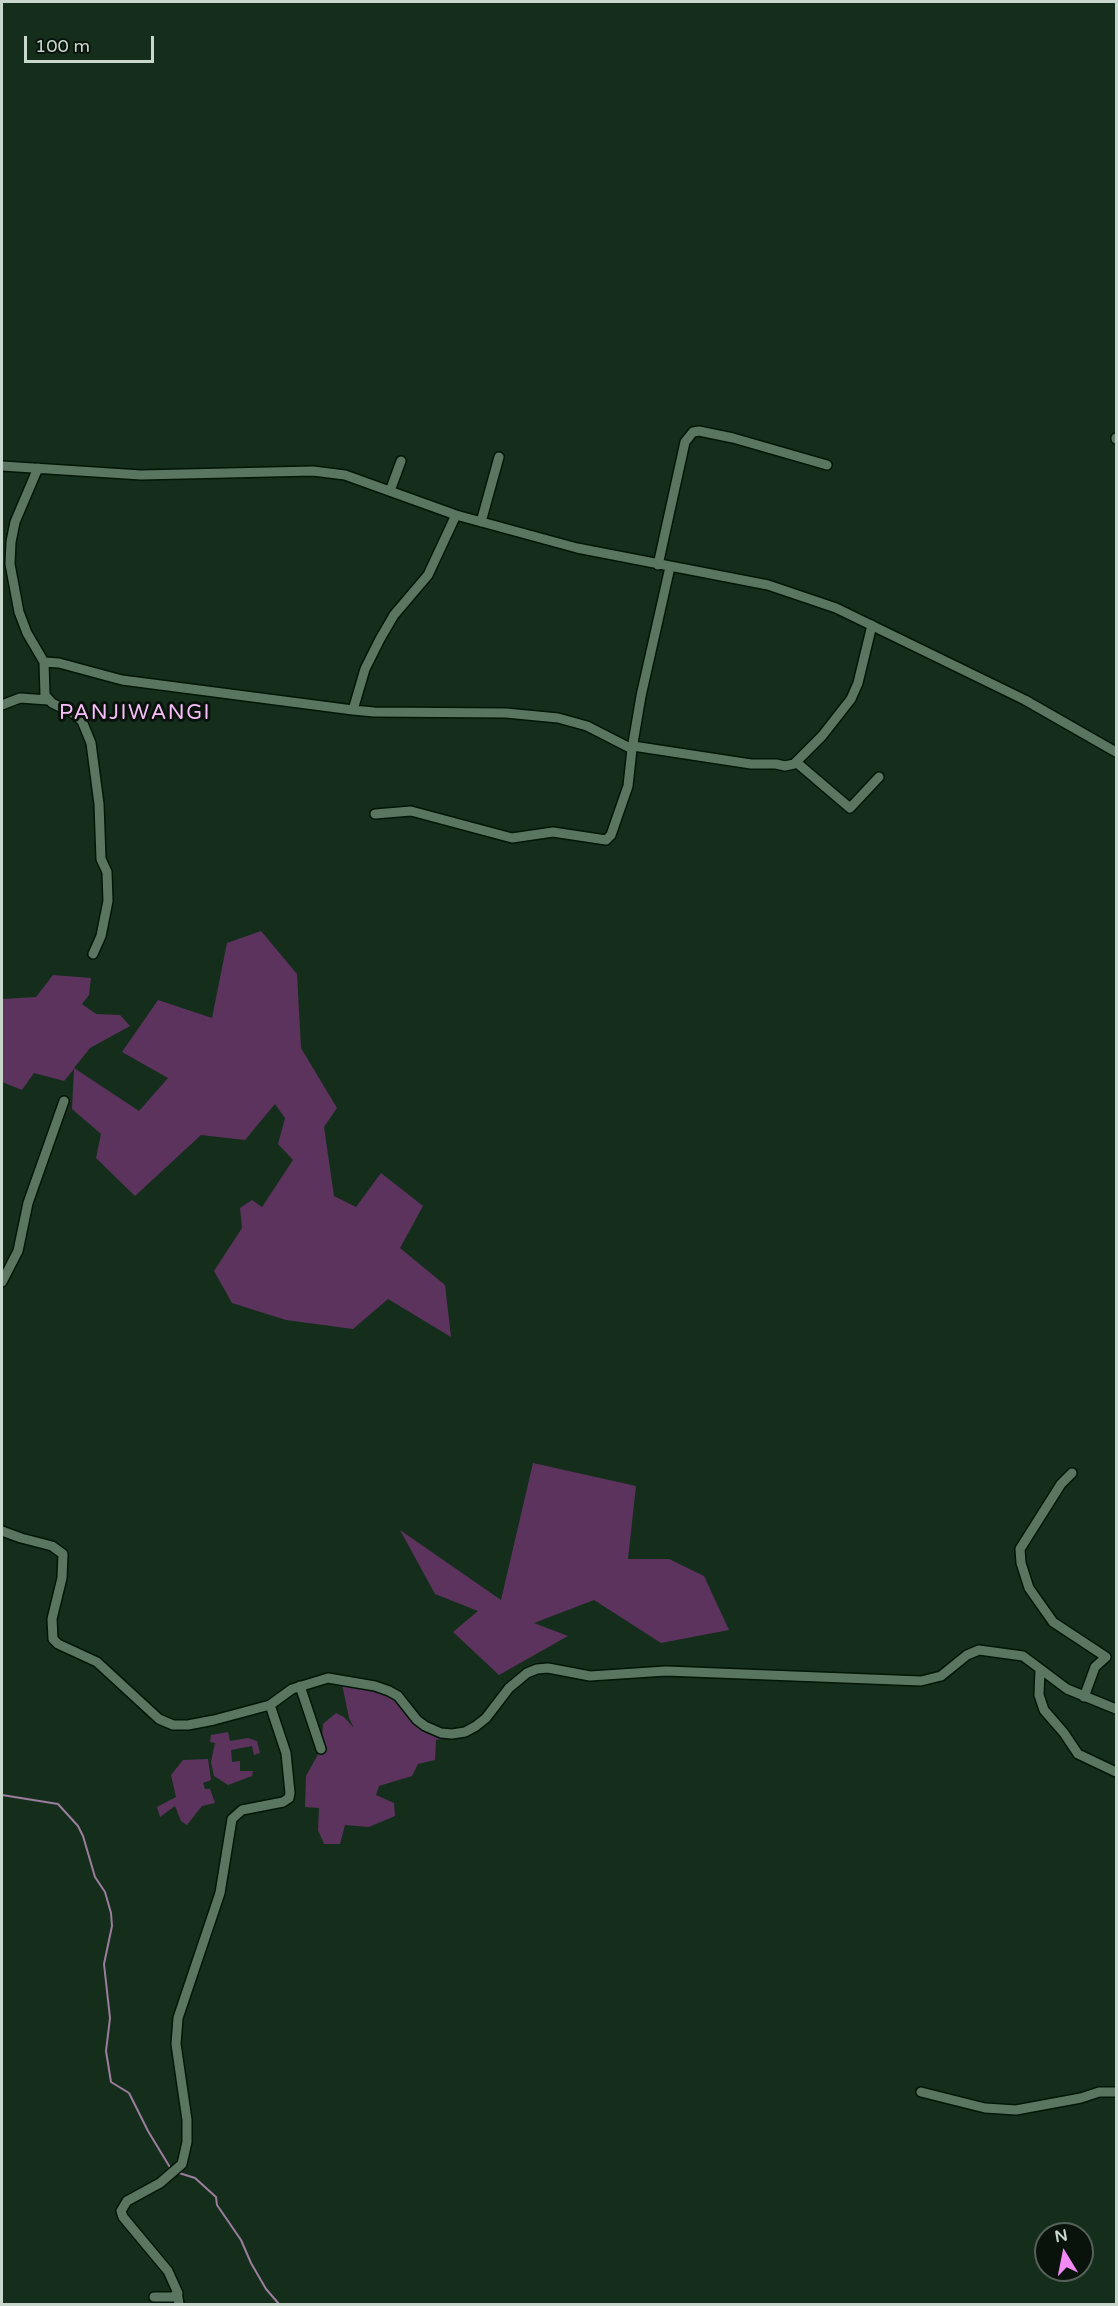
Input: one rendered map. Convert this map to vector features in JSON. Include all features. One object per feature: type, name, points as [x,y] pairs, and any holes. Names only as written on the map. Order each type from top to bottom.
[{"type":"street","points":[[658,565],[685,442],[693,432],[733,438],[827,465]]},
{"type":"street","points":[[482,522],[499,457]]},
{"type":"street","points":[[390,492],[401,461]]},
{"type":"street","points":[[2,466],[141,475],[316,471],[345,475],[456,514],[577,548],[768,585],[837,608],[1028,702],[1116,752]]},
{"type":"street","points":[[38,468],[15,522],[10,564],[19,612],[27,633],[44,662],[44,688],[48,700]]},
{"type":"street","points":[[353,710],[364,669],[394,615],[428,575],[456,514]]},
{"type":"street","points":[[375,814],[411,811],[512,838],[553,832],[606,840],[611,835],[628,786],[641,696],[670,567]]},
{"type":"street","points":[[44,662],[59,663],[122,680],[353,710],[381,713],[506,713],[558,718],[587,726],[632,747],[751,764],[785,766],[796,762],[822,736],[852,699],[872,625]]},
{"type":"street","points":[[2,705],[20,698],[48,700],[82,721],[91,743],[99,804],[101,859],[107,872],[108,901],[101,936],[93,954]]},
{"type":"street","points":[[796,762],[850,808],[879,777]]},
{"type":"street","points":[[2,1282],[18,1251],[28,1203],[64,1101]]},
{"type":"street","points":[[1072,1473],[1061,1484],[1020,1549],[1021,1563],[1029,1588],[1053,1622],[1106,1657],[1095,1667],[1084,1697]]},
{"type":"street","points":[[2,1531],[58,1549],[64,1562],[52,1619],[53,1639],[58,1644],[97,1662],[159,1719],[173,1725],[188,1725],[270,1705],[300,1686],[328,1678],[375,1686],[398,1696],[417,1720],[425,1726],[441,1733],[452,1734],[465,1732],[486,1718],[519,1678],[537,1669],[548,1668],[590,1676],[666,1671],[921,1681],[941,1676],[967,1655],[979,1650],[1023,1656],[1067,1689],[1116,1709]]},
{"type":"street","points":[[1040,1669],[1039,1695],[1044,1710],[1078,1754],[1116,1772]]},
{"type":"street","points":[[300,1686],[321,1749]]},
{"type":"street","points":[[179,2304],[178,2293],[168,2271],[121,2214],[127,2201],[160,2183],[182,2164],[187,2142],[187,2120],[176,2044],[178,2018],[220,1893],[232,1819],[242,1809],[283,1802],[289,1798],[290,1793],[286,1753],[270,1705]]},
{"type":"street","points":[[921,2092],[985,2108],[1009,2110],[1044,2106],[1099,2092],[1116,2092]]},
{"type":"street","points":[[154,2297],[173,2297],[178,2293]]},
{"type":"shaded area","points":[[261,931],[297,974],[301,1048],[337,1108],[324,1127],[334,1196],[356,1207],[381,1173],[423,1206],[400,1248],[445,1285],[451,1337],[388,1299],[353,1329],[286,1320],[232,1303],[214,1271],[242,1228],[240,1208],[252,1200],[262,1207],[293,1160],[278,1144],[285,1118],[275,1104],[245,1140],[201,1135],[135,1196],[96,1158],[101,1134],[72,1109],[74,1069],[64,1081],[34,1073],[22,1090],[2,1082],[2,999],[36,997],[53,975],[91,978],[89,995],[82,1004],[96,1014],[120,1015],[130,1026],[90,1048],[74,1068],[139,1111],[168,1078],[122,1052],[158,1000],[212,1018],[227,943]]},
{"type":"shaded area","points":[[533,1463],[636,1486],[628,1559],[669,1559],[704,1576],[729,1630],[661,1643],[594,1600],[534,1623],[568,1636],[499,1675],[453,1632],[478,1611],[435,1594],[400,1530],[501,1600]]},
{"type":"shaded area","points":[[342,1684],[391,1695],[448,1738],[436,1740],[435,1760],[418,1764],[412,1776],[379,1786],[376,1795],[394,1803],[395,1816],[369,1827],[345,1825],[340,1844],[324,1844],[318,1830],[319,1808],[305,1807],[306,1776],[321,1749],[323,1724],[336,1713],[344,1717],[354,1728],[349,1718]]},
{"type":"shaded area","points":[[228,1732],[230,1741],[248,1738],[257,1741],[260,1753],[254,1755],[252,1746],[231,1750],[232,1762],[240,1761],[240,1771],[253,1771],[252,1776],[228,1785],[214,1776],[211,1762],[215,1743],[210,1742],[211,1735]]},
{"type":"shaded area","points":[[208,1759],[211,1780],[203,1783],[205,1789],[210,1789],[215,1803],[202,1806],[187,1825],[181,1821],[175,1806],[160,1817],[157,1807],[176,1797],[171,1775],[183,1760]]},
{"type":"waterway","points":[[2,1795],[58,1804],[78,1826],[83,1836],[95,1877],[105,1892],[111,1913],[112,1926],[104,1964],[110,2018],[106,2051],[111,2082],[129,2093],[171,2169]]},
{"type":"waterway","points":[[176,2172],[195,2178],[216,2197],[217,2205],[241,2240],[266,2289],[279,2304]]},
{"type":"district","name":"PANJIWANGI","points":[[135,713]]}]
